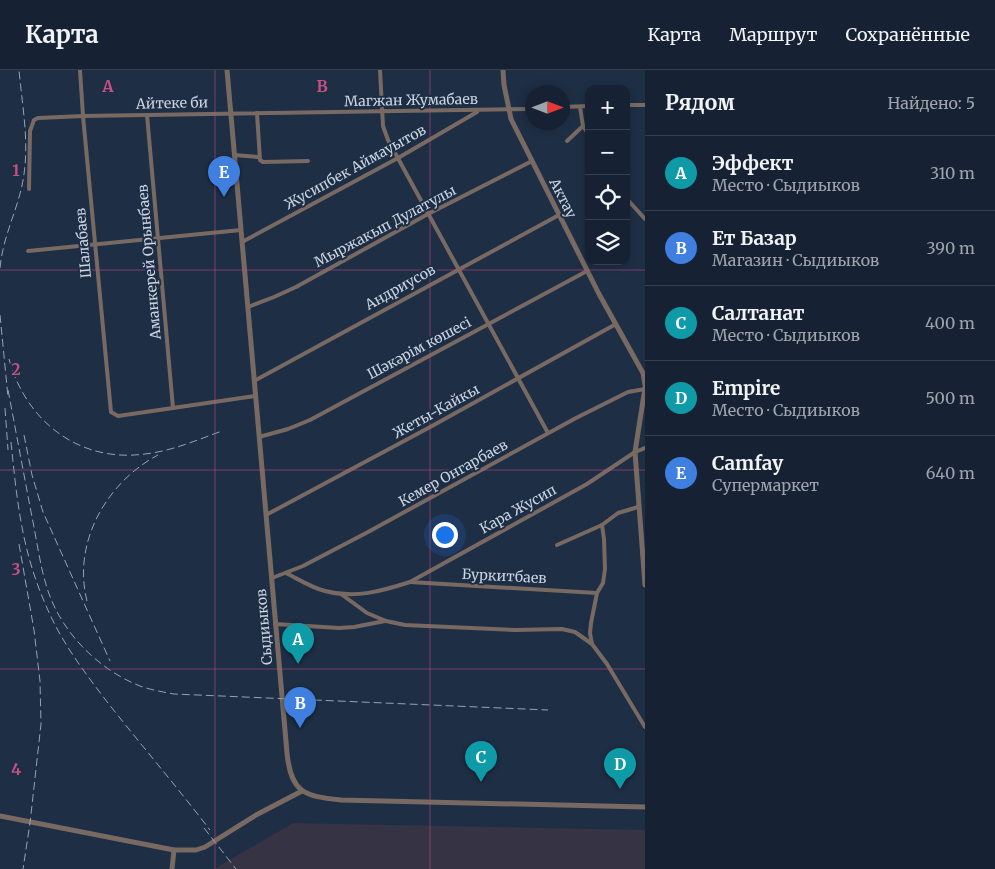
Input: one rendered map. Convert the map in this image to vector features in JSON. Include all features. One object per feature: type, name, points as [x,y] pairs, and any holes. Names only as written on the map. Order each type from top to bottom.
[{"type":"street","name":"Шалабаев","points":[[80,70],[110,408],[113,414],[118,416],[173,408]]},
{"type":"street","name":"Сыдиыков","points":[[227,70],[288,768],[294,782],[302,791]]},
{"type":"street","points":[[380,70],[383,126],[386,133],[548,434]]},
{"type":"street","name":"Актау","points":[[503,70],[508,110],[587,270],[643,373],[645,387],[635,452],[645,585]]},
{"type":"street","points":[[630,105],[645,105]]},
{"type":"street","points":[[570,107],[585,106]]},
{"type":"street","points":[[580,107],[583,126],[586,130]]},
{"type":"street","name":"Магжан Жумабаев","points":[[230,113],[525,109]]},
{"type":"street","name":"Жусипбек Аймауытов","points":[[242,242],[398,158],[479,110]]},
{"type":"street","name":"Айтеке би","points":[[29,189],[30,131],[34,120],[38,118],[230,113]]},
{"type":"street","points":[[257,113],[258,157],[260,160],[263,162],[308,161]]},
{"type":"street","name":"Аманкерей Орынбаев","points":[[147,115],[173,408]]},
{"type":"street","points":[[567,141],[583,126]]},
{"type":"street","points":[[234,155],[258,157]]},
{"type":"street","name":"Мыржакып Дулатулы","points":[[248,307],[274,298],[296,287],[428,214],[532,161]]},
{"type":"street","points":[[630,202],[645,219]]},
{"type":"street","name":"Андриусов","points":[[254,381],[458,268],[559,215]]},
{"type":"street","points":[[28,251],[241,230]]},
{"type":"street","name":"Шәкәрім көшесі","points":[[258,437],[288,429],[310,420],[587,270]]},
{"type":"street","name":"Жеты-Кайкы","points":[[266,515],[616,324]]},
{"type":"street","name":"Кемер Онгарбаев","points":[[272,578],[303,566],[628,392],[645,387]]},
{"type":"street","points":[[173,408],[255,396]]},
{"type":"street","name":"Кара Жусип","points":[[286,573],[323,591],[342,594],[361,595],[386,590],[410,582],[587,484],[635,452],[645,448]]},
{"type":"street","points":[[557,545],[602,525],[618,513],[638,507]]},
{"type":"street","points":[[592,644],[590,634],[597,593],[603,584],[605,569],[602,525]]},
{"type":"street","name":"Буркитбаев","points":[[410,582],[597,593]]},
{"type":"street","points":[[342,594],[368,613],[386,621],[405,624],[506,629],[562,629],[575,632],[592,644],[607,664],[645,727]]},
{"type":"street","points":[[275,624],[339,628],[386,621]]},
{"type":"street","points":[[0,816],[174,850],[196,850],[205,847],[256,815],[302,791],[323,798],[341,800],[645,807]]},
{"type":"street","points":[[172,869],[174,850]]},
{"type":"shaded area","points":[[293,823],[645,830],[645,869],[214,869]]},
{"type":"railway","points":[[0,268],[4,243],[19,197],[24,174],[26,148],[19,70]]},
{"type":"railway","points":[[0,315],[8,397]]},
{"type":"railway","points":[[9,359],[17,382],[28,402],[42,419],[78,445],[99,452],[121,455],[145,454],[184,445],[222,431]]},
{"type":"railway","points":[[8,390],[43,573],[54,606],[72,635],[84,648],[110,670],[125,679],[157,691],[174,694],[548,710]]},
{"type":"railway","points":[[5,408],[8,450]]},
{"type":"railway","points":[[24,435],[32,475],[43,512],[110,661]]},
{"type":"railway","points":[[11,442],[18,506],[26,547],[53,621],[74,657],[108,703],[210,830]]},
{"type":"railway","points":[[87,601],[84,579],[85,557],[89,536],[98,516],[109,498],[123,481],[158,455]]},
{"type":"railway","points":[[19,544],[34,630],[40,681],[41,724],[23,869]]},
{"type":"railway","points":[[204,828],[236,869]]},
{"type":"place","name":"Camfay","points":[[224,197]]},
{"type":"place","name":"Эффект","points":[[298,664]]},
{"type":"place","name":"Ет Базар","points":[[300,728]]},
{"type":"place","name":"Салтанат","points":[[481,782]]},
{"type":"place","name":"Empire","points":[[620,789]]}]
